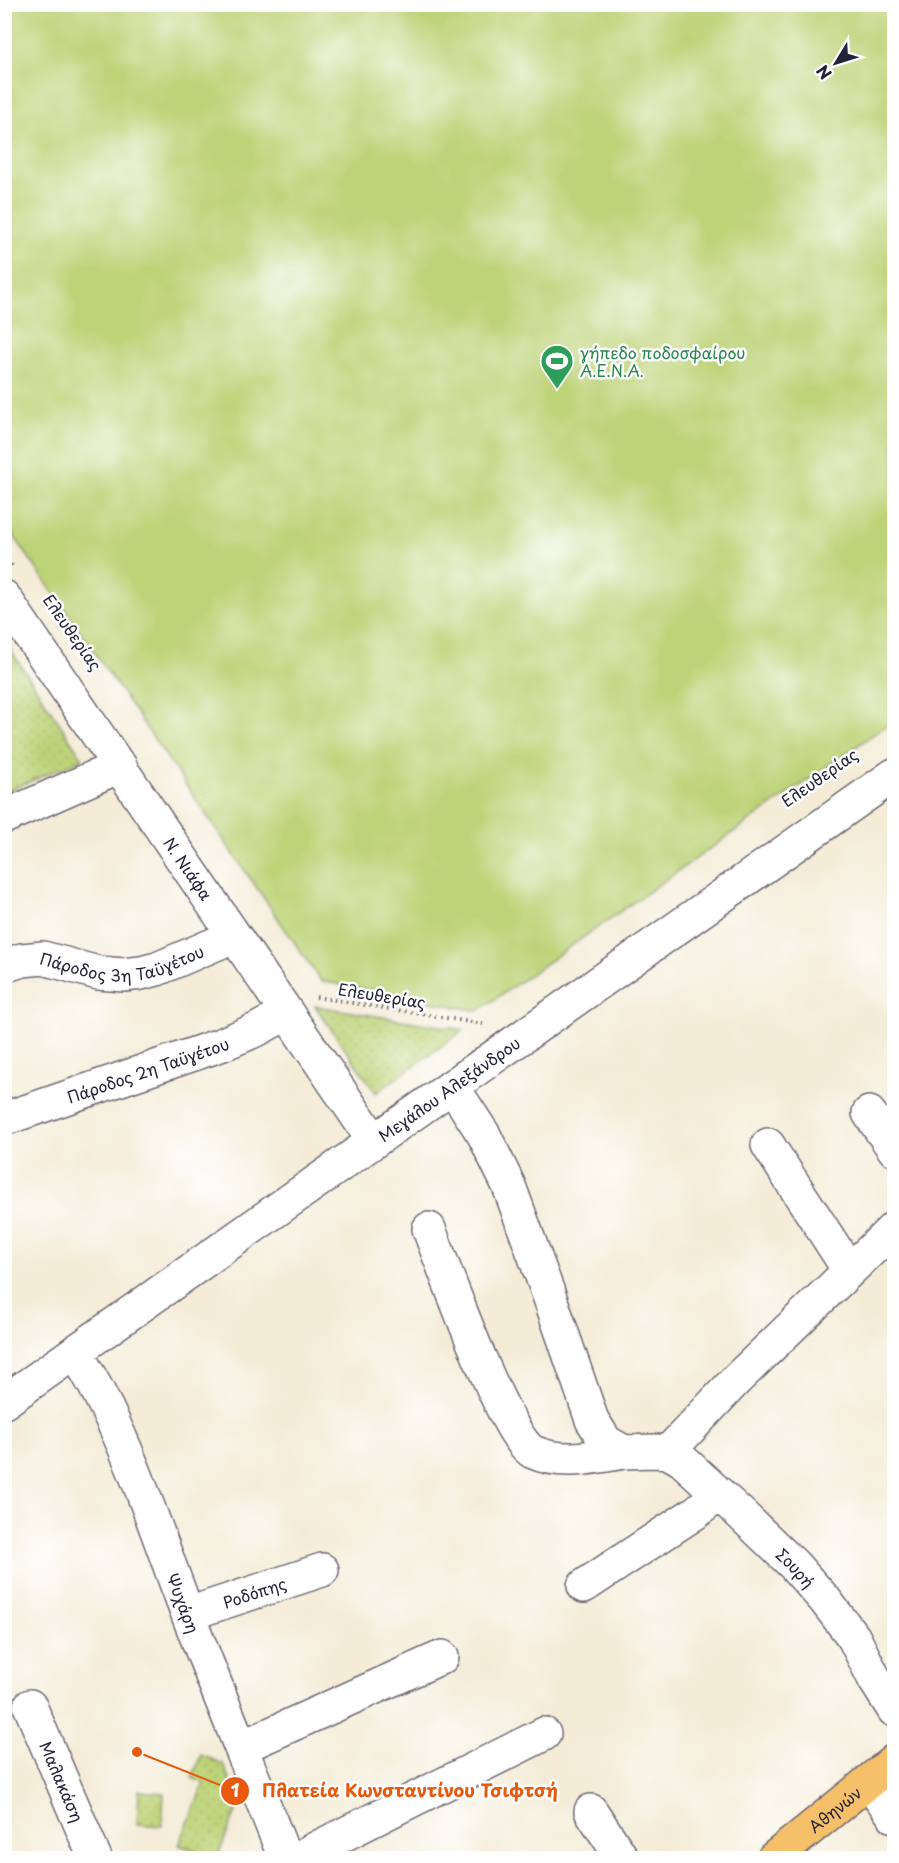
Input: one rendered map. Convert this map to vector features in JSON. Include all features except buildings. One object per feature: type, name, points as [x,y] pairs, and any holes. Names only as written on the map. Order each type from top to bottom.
[{"type":"main road","name":"Αθηνών","points":[[774,1858],[894,1761]]},
{"type":"street","name":"Ν. Νιάφα","points":[[11,586],[120,766],[234,936],[300,1005],[374,1141]]},
{"type":"street","points":[[4,817],[120,766]]},
{"type":"street","name":"Μεγάλου Αλεξάνδρου","points":[[4,1402],[894,775]]},
{"type":"street","name":"Πάροδος 3η Ταϋγέτου","points":[[4,966],[22,960],[43,958],[98,973],[124,975],[141,973],[158,969],[234,936]]},
{"type":"street","name":"Πάροδος 2η Ταϋγέτου","points":[[4,1119],[223,1044],[258,1029],[300,1005]]},
{"type":"street","points":[[452,1086],[484,1135],[508,1186],[592,1420],[606,1442],[624,1452]]},
{"type":"street","points":[[869,1113],[894,1149]]},
{"type":"street","points":[[768,1145],[849,1270]]},
{"type":"street","points":[[429,1229],[495,1392],[516,1434],[531,1452],[555,1458],[578,1459],[624,1452],[668,1452],[737,1379],[894,1228]]},
{"type":"street","name":"Ψυχάρη","points":[[75,1352],[95,1383],[135,1476],[285,1858]]},
{"type":"street","name":"Σουρή","points":[[668,1452],[682,1460],[719,1494],[794,1565],[825,1600],[854,1638],[875,1680],[894,1710]]},
{"type":"street","points":[[584,1586],[695,1513],[719,1494]]},
{"type":"street","name":"Ροδόπης","points":[[188,1614],[322,1570]]},
{"type":"street","points":[[242,1747],[442,1657]]},
{"type":"street","name":"Μαλακάση","points":[[30,1706],[95,1858]]},
{"type":"street","points":[[297,1858],[544,1734]]},
{"type":"street","points":[[868,1782],[894,1816]]},
{"type":"street","points":[[591,1811],[622,1858]]},
{"type":"path","points":[[4,555],[11,586]]},
{"type":"path","name":"Ελευθερίας","points":[[300,1005],[486,1025]]},
{"type":"green space","points":[[4,5],[894,5],[894,720],[478,1011],[321,981],[5,523]]},
{"type":"green space","points":[[4,640],[83,759],[5,792],[4,792]]},
{"type":"green space","points":[[315,1006],[464,1030],[376,1093]]},
{"type":"green space","points":[[201,1755],[223,1764],[239,1804],[217,1858],[179,1845],[204,1783],[192,1778]]},
{"type":"green space","points":[[139,1791],[164,1793],[162,1826],[137,1824]]},
{"type":"place","name":"γήπεδο ποδοσφαίρου Α.Ε.Ν.Α.","points":[[557,390]]},
{"type":"place","name":"Πλατεία Κωνσταντίνου Τσιφτσή","points":[[137,1752]]}]
